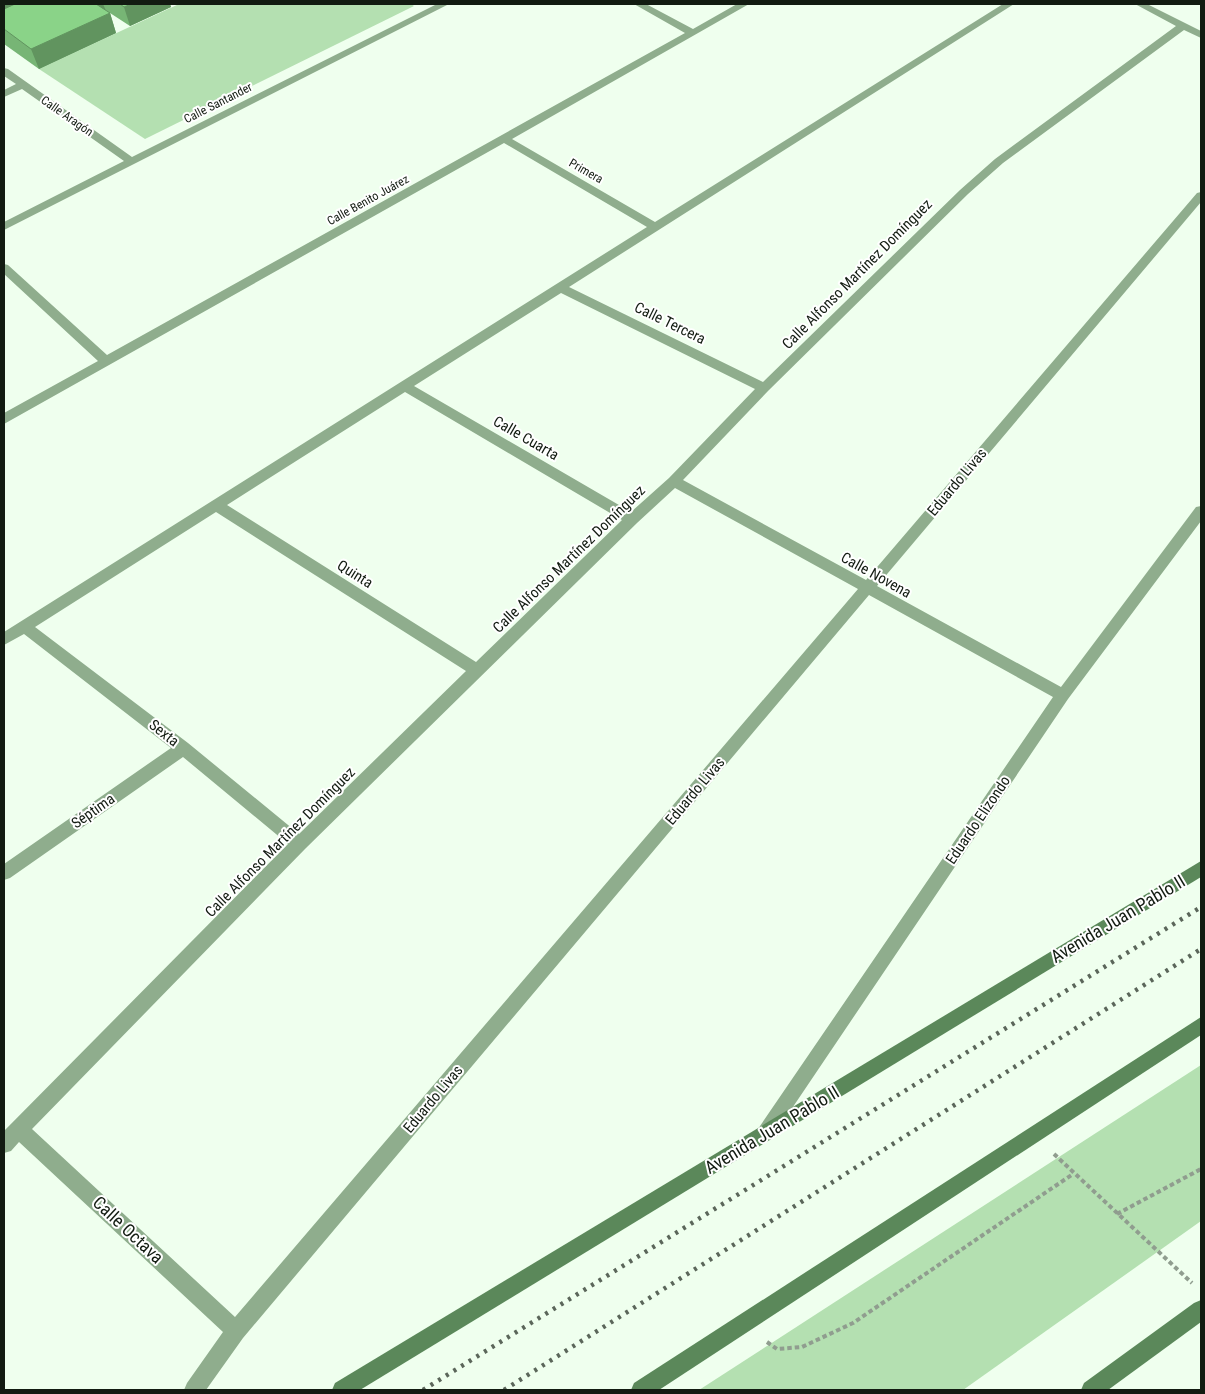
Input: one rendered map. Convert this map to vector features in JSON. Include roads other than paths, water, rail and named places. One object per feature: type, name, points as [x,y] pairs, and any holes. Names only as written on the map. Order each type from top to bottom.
[{"type":"street","name":"Calle Santander","points":[[4,226],[441,4]]},
{"type":"street","points":[[639,4],[693,33]]},
{"type":"street","name":"Calle Benito Juárez","points":[[4,419],[744,4]]},
{"type":"street","points":[[4,639],[1009,4]]},
{"type":"street","points":[[1140,4],[1201,35]]},
{"type":"street","name":"Calle Alfonso Martínez Domínguez","points":[[4,1144],[20,1130],[299,844],[674,480],[764,388],[964,192],[1006,156],[1183,26]]},
{"type":"street","name":"Calle Aragón","points":[[4,71],[131,161]]},
{"type":"street","points":[[4,94],[22,85]]},
{"type":"street","name":"Primera","points":[[504,139],[655,227]]},
{"type":"street","name":"Eduardo Livas","points":[[194,1390],[236,1331],[1201,195]]},
{"type":"street","points":[[4,268],[107,362]]},
{"type":"street","name":"Calle Tercera","points":[[561,288],[764,388]]},
{"type":"street","name":"Calle Cuarta","points":[[404,386],[632,519]]},
{"type":"street","name":"Calle Novena","points":[[674,480],[1063,696]]},
{"type":"street","name":"Quinta","points":[[215,504],[478,671]]},
{"type":"street","name":"Eduardo Elizondo","points":[[764,1136],[1063,696],[1201,511]]},
{"type":"street","name":"Sexta","points":[[24,626],[183,748],[299,844]]},
{"type":"street","name":"Séptima","points":[[4,873],[183,748]]},
{"type":"street","name":"Avenida Juan Pablo II","points":[[342,1390],[764,1136],[1201,868]]},
{"type":"street","points":[[641,1390],[1201,1025]]},
{"type":"street","name":"Calle Octava","points":[[20,1130],[236,1331]]},
{"type":"street","points":[[1095,1389],[1201,1310]]},
{"type":"railway","points":[[423,1390],[1201,907]]},
{"type":"railway","points":[[504,1390],[1201,949]]}]
